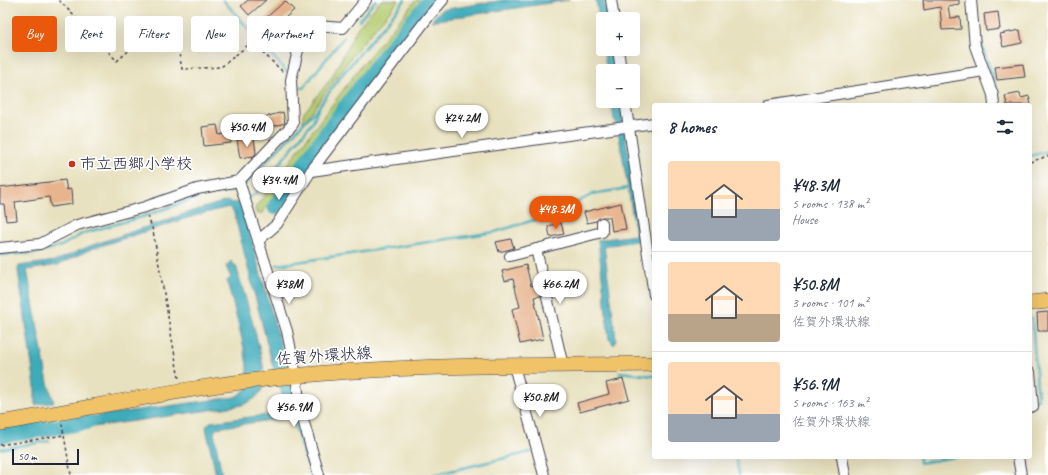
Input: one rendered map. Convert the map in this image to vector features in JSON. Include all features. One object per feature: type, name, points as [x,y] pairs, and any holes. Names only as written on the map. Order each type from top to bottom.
[{"type":"main road","points":[[1032,303],[1048,301]]},
{"type":"main road","name":"佐賀外環状線","points":[[0,423],[240,381],[296,375],[398,369],[652,364]]},
{"type":"street","points":[[0,248],[40,244],[77,225],[145,207],[197,189],[239,181],[293,124],[291,80],[304,25],[343,28],[366,0]]},
{"type":"street","points":[[258,241],[277,224],[311,171],[429,16],[443,0]]},
{"type":"street","points":[[611,0],[613,12]]},
{"type":"street","points":[[971,0],[975,46],[993,95],[994,103]]},
{"type":"street","points":[[781,103],[984,71]]},
{"type":"street","points":[[627,108],[652,282]]},
{"type":"street","points":[[311,171],[652,122]]},
{"type":"street","points":[[239,181],[249,209],[270,285],[287,331],[296,375],[300,409],[319,475]]},
{"type":"street","points":[[510,256],[602,232],[602,223]]},
{"type":"street","points":[[536,249],[563,366]]},
{"type":"street","points":[[514,366],[544,475]]},
{"type":"street","points":[[842,459],[845,475]]},
{"type":"street","points":[[1018,459],[1021,475]]},
{"type":"path","points":[[59,0],[117,60],[133,47],[177,43],[182,69],[221,67],[252,42],[291,80]]},
{"type":"path","points":[[1032,161],[1048,156]]},
{"type":"path","points":[[145,207],[153,231],[181,391]]},
{"type":"path","points":[[0,445],[64,435],[71,475]]},
{"type":"green space","points":[[381,0],[399,0],[358,48],[303,123],[303,114],[332,77],[358,27]]},
{"type":"green space","points":[[416,0],[422,0],[402,22],[262,213],[257,214],[255,208],[361,66]]},
{"type":"water","points":[[504,0],[569,0],[431,21],[441,10]]},
{"type":"water","points":[[596,0],[604,0],[606,12],[598,12]]},
{"type":"water","points":[[604,56],[613,56],[614,64],[606,64]]},
{"type":"water","points":[[612,108],[621,108],[642,240],[604,246],[616,339],[614,345],[609,339],[598,240],[636,235],[617,124],[614,119]]},
{"type":"water","points":[[243,200],[242,207],[292,385],[295,413],[292,417],[216,428],[214,433],[222,475],[216,475],[206,427],[210,422],[276,414],[285,409],[285,402],[273,367],[234,213],[229,207],[197,215],[91,249],[58,265],[27,270],[48,383],[54,402],[35,405],[35,386],[18,270],[19,266],[56,261],[90,246],[196,210],[227,201],[234,203]]},
{"type":"water","points":[[231,261],[236,266],[254,327],[262,361],[264,384],[260,393],[250,402],[237,406],[66,431],[65,420],[235,397],[244,391],[247,385],[248,376],[247,364],[227,281],[231,278],[226,266]]},
{"type":"water","points":[[56,422],[57,432],[0,442],[0,431]]},
{"type":"building","points":[[248,0],[266,0],[249,15],[241,6]]},
{"type":"building","points":[[923,0],[959,0],[959,4],[948,6],[950,18],[960,17],[961,29],[942,30],[940,7],[924,10]]},
{"type":"building","points":[[285,1],[294,10],[287,16],[268,16]]},
{"type":"building","points":[[998,12],[1000,29],[986,31],[984,14]]},
{"type":"building","points":[[1020,30],[1022,43],[1003,47],[1000,34]]},
{"type":"building","points":[[1023,64],[1025,77],[997,80],[995,67]]},
{"type":"building","points":[[1020,93],[1021,98],[1029,96],[1031,103],[1007,103],[1005,96]]},
{"type":"building","points":[[283,112],[285,123],[268,128],[265,117]]},
{"type":"building","points":[[217,125],[219,135],[229,133],[231,143],[204,146],[202,127]]},
{"type":"building","points":[[254,138],[256,153],[254,156],[240,158],[237,140]]},
{"type":"building","points":[[65,180],[67,190],[71,189],[72,204],[51,207],[49,197],[15,202],[17,220],[6,221],[4,204],[0,204],[0,188]]},
{"type":"building","points":[[621,203],[626,229],[612,231],[610,217],[602,217],[596,221],[587,223],[584,212]]},
{"type":"building","points":[[561,223],[564,234],[550,237],[548,226]]},
{"type":"building","points":[[511,239],[514,248],[499,252],[496,242]]},
{"type":"building","points":[[526,265],[531,286],[537,284],[540,296],[534,297],[543,339],[520,344],[512,309],[520,307],[513,279],[505,281],[502,271]]},
{"type":"building","points":[[1048,312],[1048,331],[1038,331],[1037,313]]},
{"type":"building","points":[[623,379],[629,399],[580,412],[577,403],[609,394],[606,383]]},
{"type":"waterway","points":[[223,0],[287,72]]},
{"type":"waterway","points":[[359,20],[376,0]]},
{"type":"waterway","points":[[247,199],[255,194],[312,123],[320,105],[341,76],[405,0]]},
{"type":"waterway","points":[[275,207],[350,101],[389,50],[431,0]]},
{"type":"waterway","points":[[979,31],[983,49],[998,95],[999,103]]},
{"type":"waterway","points":[[296,81],[297,87],[303,88],[344,37]]},
{"type":"waterway","points":[[244,185],[319,107]]},
{"type":"waterway","points":[[1032,155],[1048,151]]},
{"type":"waterway","points":[[277,265],[495,232],[557,213],[593,194],[628,188]]},
{"type":"waterway","points":[[0,255],[35,253],[61,246],[84,233],[142,217],[204,195],[239,190]]},
{"type":"waterway","points":[[1032,318],[1038,400],[1034,401]]},
{"type":"waterway","points":[[619,372],[652,376]]},
{"type":"waterway","points":[[292,417],[311,475]]},
{"type":"waterway","points":[[0,436],[87,422]]},
{"type":"waterway","points":[[0,449],[49,441]]},
{"type":"waterway","points":[[433,475],[531,452]]},
{"type":"waterway","points":[[736,459],[739,475]]},
{"type":"waterway","points":[[919,459],[920,463],[943,459]]},
{"type":"place","name":"市立西郷小学校","points":[[72,164]]}]
